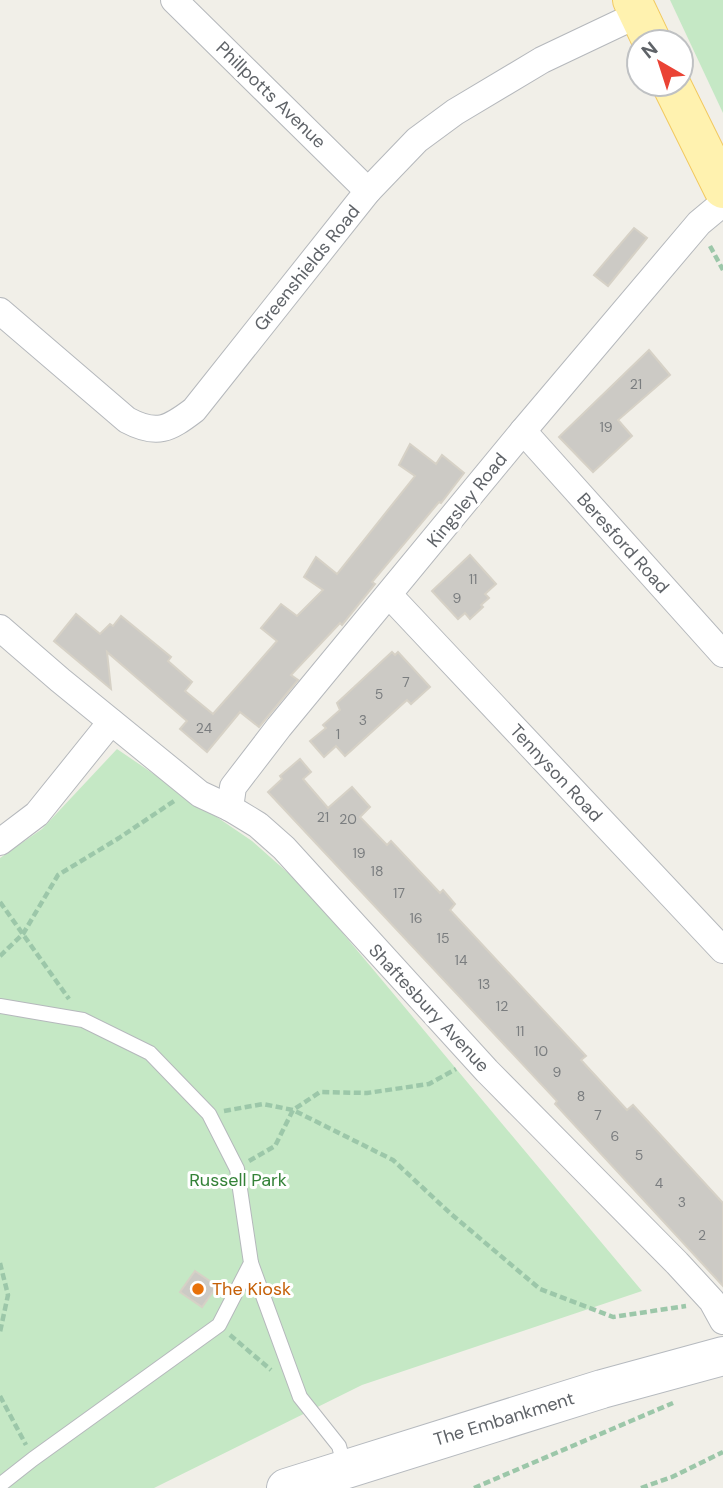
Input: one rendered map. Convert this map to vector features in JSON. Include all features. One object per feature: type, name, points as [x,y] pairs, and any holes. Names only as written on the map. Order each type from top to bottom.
[{"type":"main road","points":[[678,98],[723,189]]},
{"type":"street","name":"Phillpotts Avenue","points":[[174,0],[368,191]]},
{"type":"street","name":"Greenshields Road","points":[[0,311],[127,421],[145,430],[174,426],[194,410],[368,191],[416,140],[455,112],[542,60],[641,19]]},
{"type":"street","name":"Kingsley Road","points":[[230,808],[233,787],[279,727],[699,223],[723,203]]},
{"type":"street","name":"Beresford Road","points":[[523,431],[723,654]]},
{"type":"street","name":"Tennyson Road","points":[[390,596],[723,950]]},
{"type":"street","name":"Shaftesbury Avenue","points":[[0,628],[192,789],[258,825],[284,848],[475,1058],[718,1311]]},
{"type":"street","points":[[0,842],[37,814],[111,722]]},
{"type":"street","name":"The Embankment","points":[[286,1488],[602,1389],[723,1356]]},
{"type":"lane","points":[[0,1006],[83,1020],[150,1053],[209,1114],[237,1169],[251,1263],[300,1396],[339,1446],[345,1468]]},
{"type":"lane","points":[[0,1485],[219,1325],[251,1263]]},
{"type":"path","points":[[708,244],[723,270]]},
{"type":"path","points":[[0,956],[23,934],[58,875],[120,838],[192,789]]},
{"type":"path","points":[[0,902],[83,1020]]},
{"type":"path","points":[[237,1169],[275,1146],[293,1110],[320,1092],[366,1093],[429,1084],[475,1058]]},
{"type":"path","points":[[209,1114],[263,1104],[293,1110],[393,1160],[451,1214],[540,1289],[613,1317],[718,1311]]},
{"type":"path","points":[[0,1263],[8,1295],[0,1332]]},
{"type":"path","points":[[219,1325],[300,1396]]},
{"type":"path","points":[[0,1396],[33,1459]]},
{"type":"path","points":[[474,1488],[686,1398]]},
{"type":"path","points":[[641,1488],[672,1477],[723,1452]]},
{"type":"green space","points":[[670,0],[723,0],[723,113],[695,53],[695,28],[683,28]]},
{"type":"green space","name":"Russell Park","points":[[117,749],[252,841],[305,888],[642,1291],[362,1385],[154,1488],[0,1488],[0,858],[42,829]]},
{"type":"building","points":[[634,228],[647,238],[608,286],[594,275]]},
{"type":"building","points":[[649,350],[670,375],[618,420],[632,436],[593,472],[559,437]]},
{"type":"building","points":[[410,444],[436,464],[442,455],[464,473],[372,582],[375,584],[342,625],[340,623],[291,675],[298,680],[259,727],[240,712],[207,752],[180,729],[187,721],[107,652],[111,689],[54,641],[76,614],[100,634],[110,624],[113,626],[121,616],[171,657],[168,661],[192,682],[185,691],[213,714],[277,641],[261,628],[281,604],[297,616],[323,590],[304,577],[316,557],[337,574],[415,476],[399,465]]},
{"type":"building","points":[[470,555],[496,584],[485,594],[489,598],[481,605],[483,607],[470,619],[465,613],[458,619],[432,591]]},
{"type":"building","points":[[392,652],[395,655],[398,652],[430,687],[411,704],[407,700],[345,756],[336,746],[324,757],[310,741],[326,728],[323,725],[340,710],[337,703]]},
{"type":"building","points":[[300,759],[311,772],[303,779],[328,808],[352,787],[370,807],[360,817],[387,845],[391,841],[440,893],[443,890],[455,904],[450,910],[586,1056],[581,1060],[627,1110],[633,1105],[723,1203],[723,1286],[555,1104],[557,1101],[268,792],[282,779],[280,776]]},
{"type":"building","name":"The Kiosk","points":[[195,1271],[217,1286],[202,1307],[180,1292]]},
{"type":"place","name":"The Kiosk","points":[[198,1289]]}]
